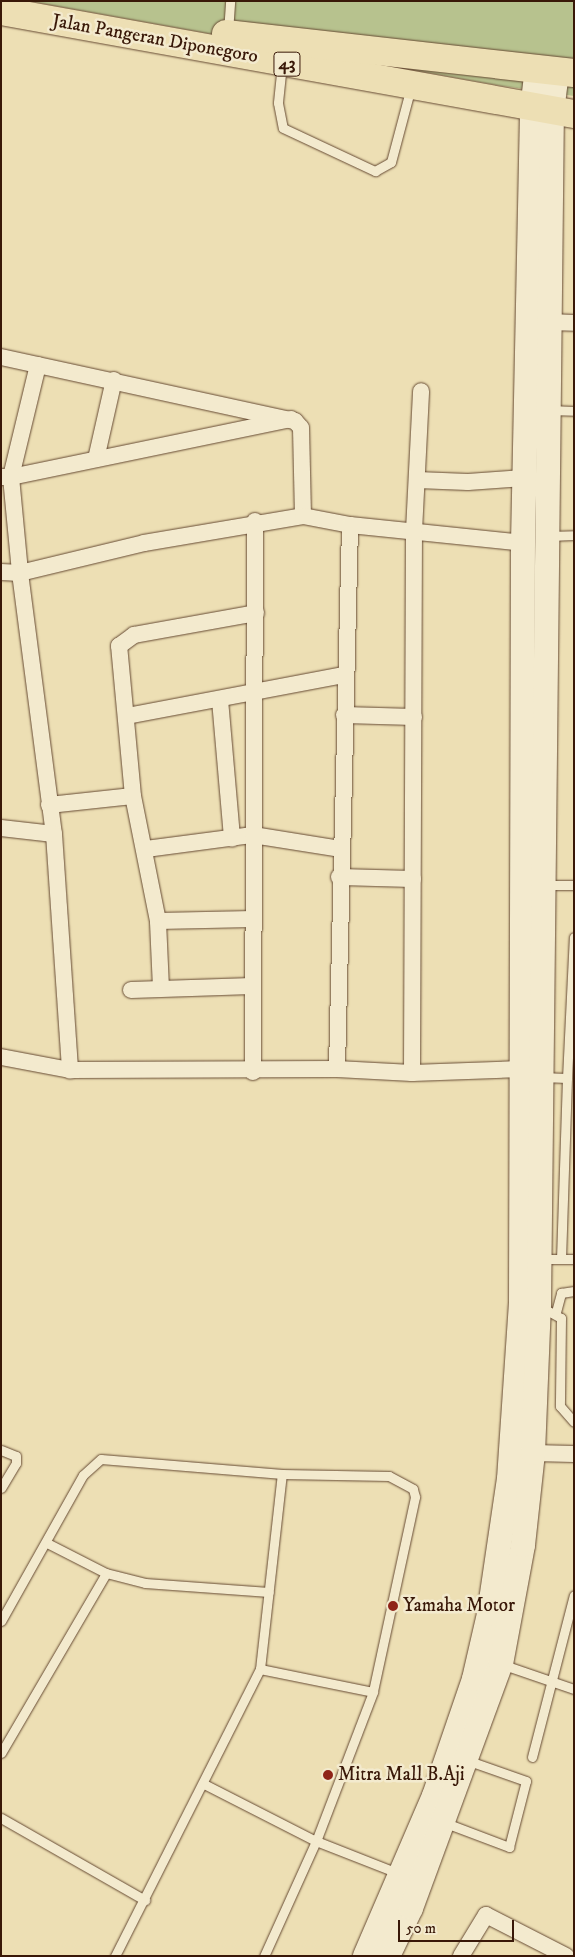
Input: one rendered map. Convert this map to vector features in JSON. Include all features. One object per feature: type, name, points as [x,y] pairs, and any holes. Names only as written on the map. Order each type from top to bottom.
[{"type":"highway","name":"Jalan Pangeran Diponegoro","points":[[30,1],[228,35],[556,70]]},
{"type":"highway","name":"Jalan Pangeran Diponegoro","points":[[1,11],[553,112]]},
{"type":"main road","points":[[365,1956],[434,1796],[474,1679],[499,1616],[533,1453],[539,1307],[530,1073],[524,478],[538,369],[556,70]]},
{"type":"main road","points":[[388,1956],[411,1908],[464,1759],[501,1664],[499,1616],[509,1479],[539,1307],[550,1259],[530,1073],[543,885],[548,536],[548,410],[538,369],[549,322],[553,112]]},
{"type":"street","points":[[549,322],[574,323]]},
{"type":"street","points":[[1,357],[290,419],[301,428],[302,516]]},
{"type":"street","points":[[38,365],[6,477],[54,834],[70,1070]]},
{"type":"street","points":[[96,459],[114,380]]},
{"type":"street","points":[[412,1073],[414,531],[421,391]]},
{"type":"street","points":[[6,477],[290,419]]},
{"type":"street","points":[[417,480],[468,482],[524,478]]},
{"type":"street","points":[[1,572],[20,573],[255,521],[302,516],[350,525],[524,543]]},
{"type":"street","points":[[253,1072],[252,835],[256,691],[255,521]]},
{"type":"street","points":[[337,1069],[339,876],[350,525]]},
{"type":"street","points":[[161,988],[158,921],[146,849],[133,796],[127,716],[118,652],[124,639],[256,613]]},
{"type":"street","points":[[127,716],[220,700],[256,691],[344,675]]},
{"type":"street","points":[[220,700],[232,838]]},
{"type":"street","points":[[344,715],[414,717]]},
{"type":"street","points":[[49,805],[133,796]]},
{"type":"street","points":[[1,828],[54,834]]},
{"type":"street","points":[[146,849],[252,835],[340,848]]},
{"type":"street","points":[[339,876],[413,879]]},
{"type":"street","points":[[158,921],[253,919]]},
{"type":"street","points":[[131,990],[252,986]]},
{"type":"street","points":[[1,1057],[70,1070],[253,1072],[337,1069],[412,1073],[530,1073]]},
{"type":"street","points":[[533,1453],[574,1454]]},
{"type":"street","points":[[461,1956],[486,1915],[566,1956]]},
{"type":"lane","points":[[228,35],[230,1]]},
{"type":"lane","points":[[282,63],[278,103],[283,128],[375,171],[382,170],[391,162],[411,86]]},
{"type":"lane","points":[[548,410],[574,411]]},
{"type":"lane","points":[[548,536],[574,535]]},
{"type":"lane","points":[[543,885],[574,885]]},
{"type":"lane","points":[[574,937],[567,1078],[550,1259],[574,1259]]},
{"type":"lane","points":[[530,1073],[567,1078]]},
{"type":"lane","points":[[574,1291],[561,1293],[539,1307],[562,1323],[560,1406],[574,1422]]},
{"type":"lane","points":[[1,1450],[16,1456],[16,1463],[1,1488]]},
{"type":"lane","points":[[1,1621],[47,1543],[83,1475],[101,1460],[282,1474],[390,1476],[413,1489],[415,1497],[373,1692],[316,1841],[264,1956]]},
{"type":"lane","points":[[115,1956],[204,1784],[260,1669],[282,1474]]},
{"type":"lane","points":[[47,1543],[106,1573],[145,1582],[269,1592]]},
{"type":"lane","points":[[1,1753],[106,1573]]},
{"type":"lane","points":[[532,1756],[574,1595]]},
{"type":"lane","points":[[501,1664],[574,1689]]},
{"type":"lane","points":[[260,1669],[373,1692]]},
{"type":"lane","points":[[442,1822],[509,1847],[526,1781],[464,1759]]},
{"type":"lane","points":[[204,1784],[316,1841],[400,1874]]},
{"type":"lane","points":[[1,1818],[145,1900]]},
{"type":"green space","points":[[28,1],[574,1],[574,96],[502,86]]},
{"type":"place","name":"Yamaha Motor","points":[[393,1606]]},
{"type":"place","name":"Mitra Mall B.Aji","points":[[328,1775]]}]
